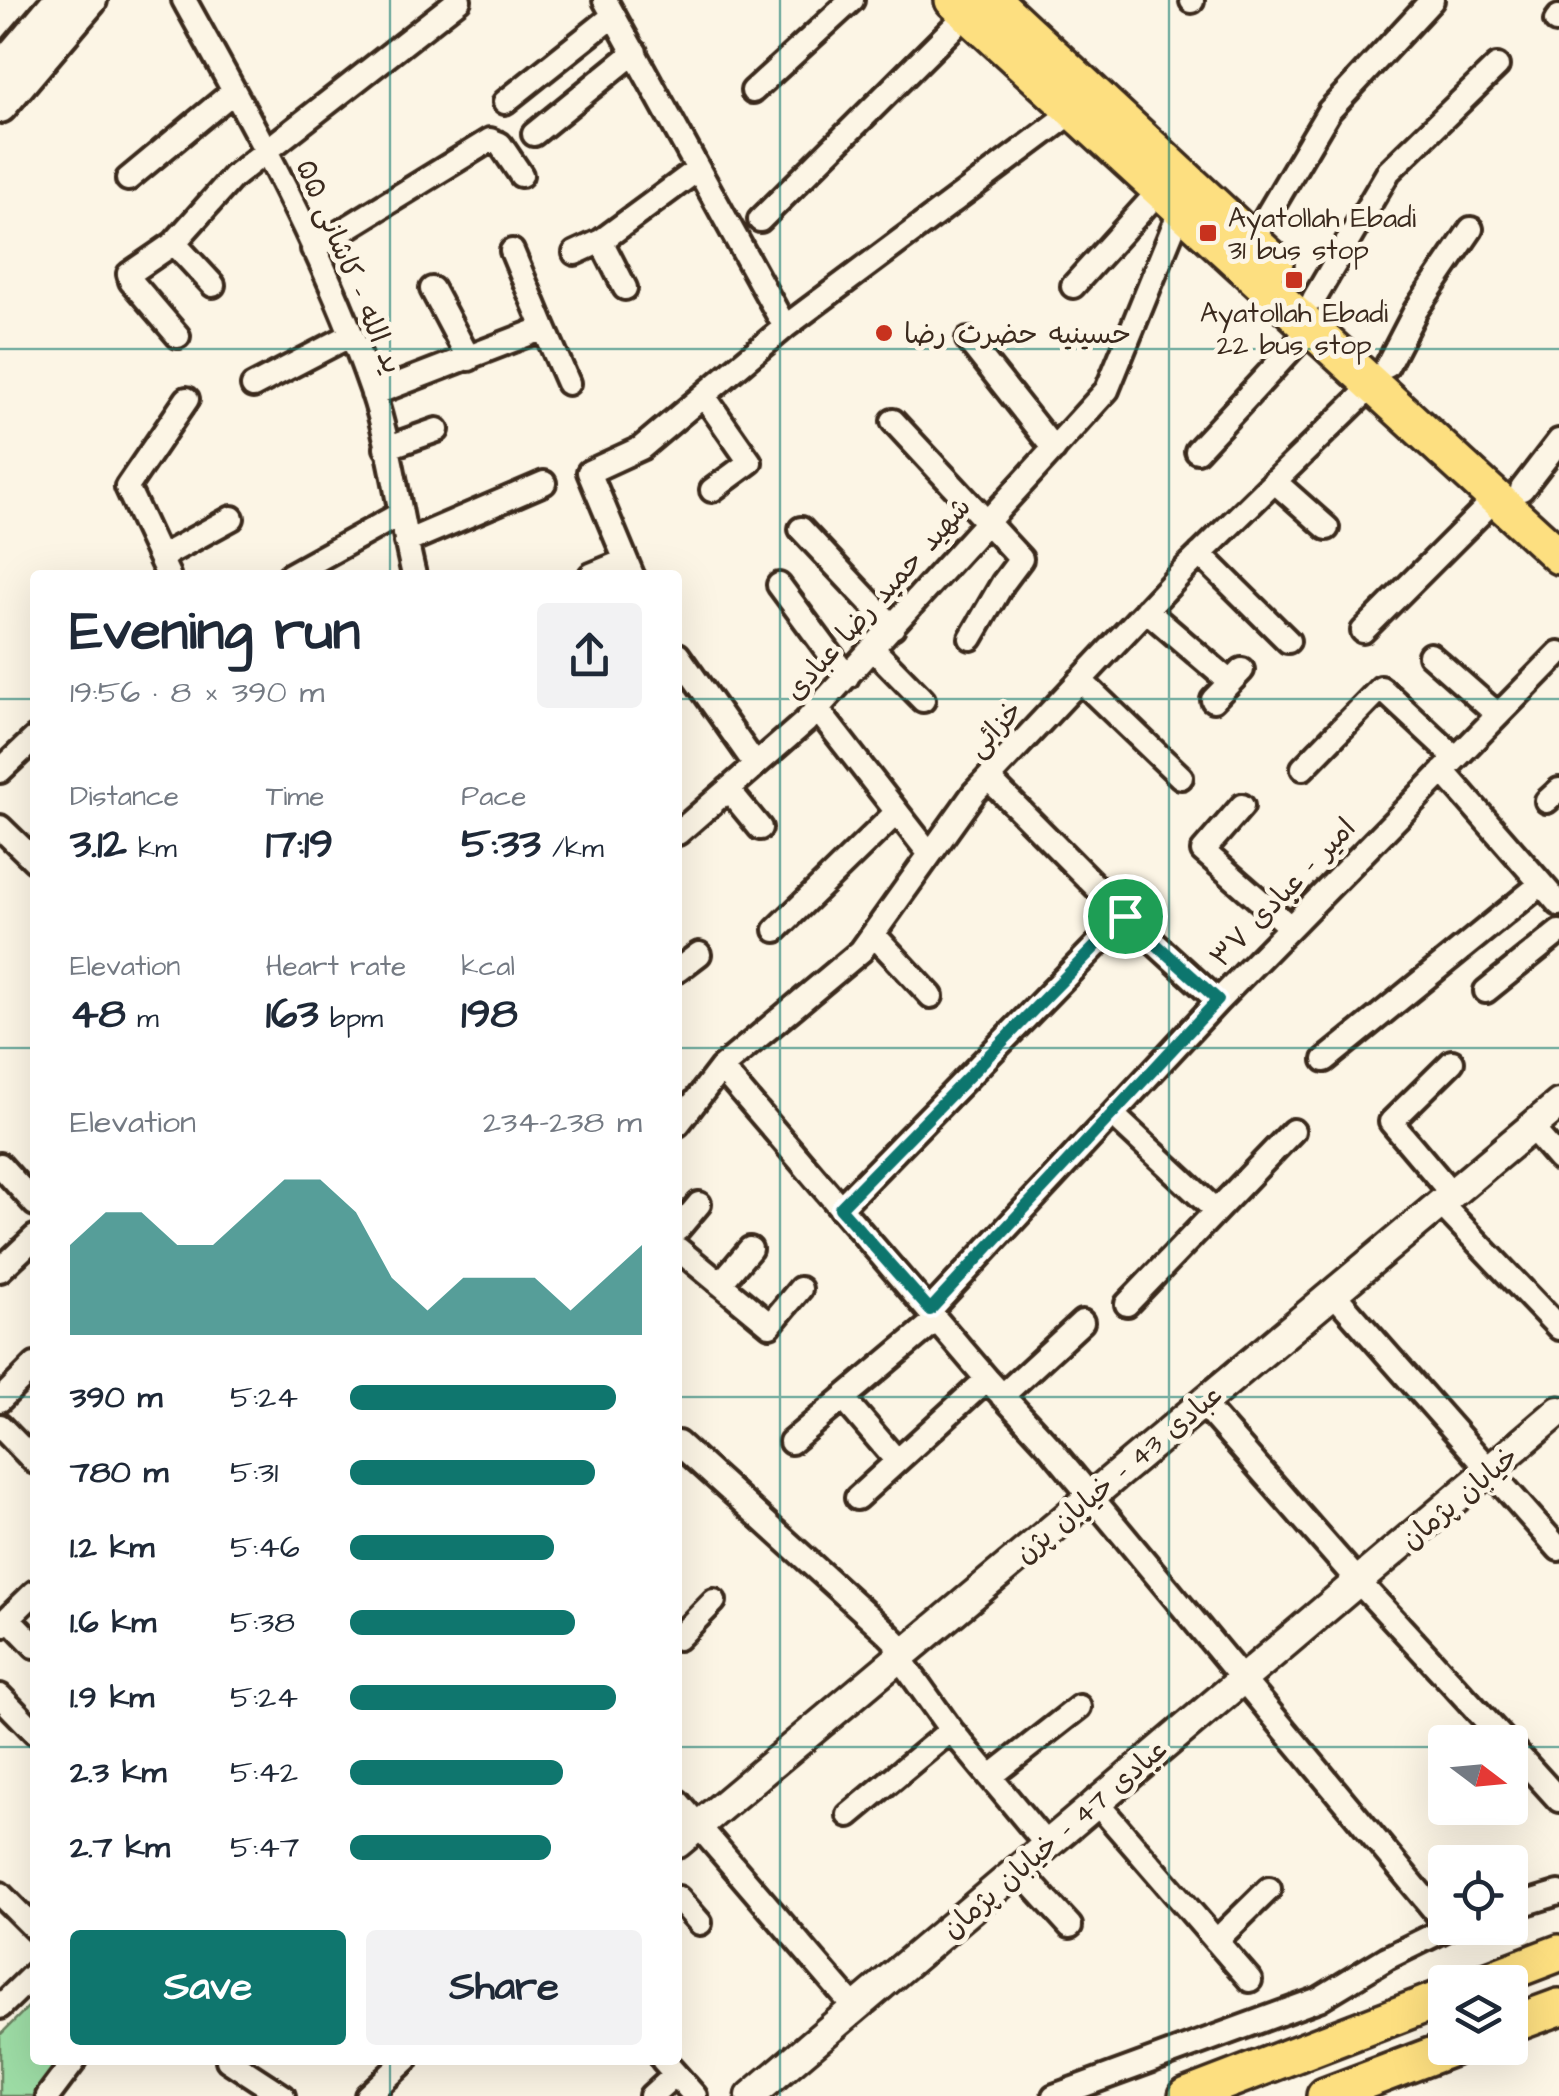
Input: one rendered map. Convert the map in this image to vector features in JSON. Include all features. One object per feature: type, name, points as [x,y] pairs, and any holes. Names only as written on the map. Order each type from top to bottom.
[{"type":"main road","points":[[0,71],[60,0]]},
{"type":"main road","points":[[0,106],[90,0]]},
{"type":"main road","points":[[971,4],[1094,90],[1252,242],[1312,314]]},
{"type":"main road","points":[[971,4],[1074,111],[1170,200],[1312,314],[1557,542]]},
{"type":"main road","points":[[1528,1965],[1559,1953]]},
{"type":"main road","points":[[1188,2096],[1428,2004]]},
{"type":"main road","points":[[1528,2018],[1559,2006]]},
{"type":"main road","points":[[1317,2046],[1332,2094],[1428,2057]]},
{"type":"street","name":"ید الله - کاشانی ۵۵","points":[[184,0],[267,149],[351,335],[373,394],[413,570]]},
{"type":"street","points":[[178,336],[129,274],[174,243],[233,177],[458,0]]},
{"type":"street","points":[[754,91],[852,0]]},
{"type":"street","points":[[1252,242],[1330,111],[1432,0]]},
{"type":"street","points":[[760,220],[971,4]]},
{"type":"street","points":[[506,102],[609,8],[785,327]]},
{"type":"street","points":[[534,134],[635,52]]},
{"type":"street","points":[[1197,451],[1312,314],[1389,171],[1497,66]]},
{"type":"street","points":[[128,179],[234,91]]},
{"type":"street","points":[[629,568],[589,472],[641,448],[785,327],[1074,111]]},
{"type":"street","points":[[313,248],[493,138],[522,174]]},
{"type":"street","points":[[575,253],[601,240],[696,170]]},
{"type":"street","points":[[1073,286],[1170,200]]},
{"type":"street","name":"شهید حمید رضا عبادی","points":[[682,829],[816,710],[1107,390],[1170,200]]},
{"type":"street","name":"خزائی","points":[[682,1112],[721,1068],[861,951],[929,853],[988,778],[1200,554],[1380,376],[1416,310],[1471,229]]},
{"type":"street","points":[[601,240],[625,288]]},
{"type":"street","points":[[174,243],[212,285]]},
{"type":"street","points":[[512,251],[568,383]]},
{"type":"street","points":[[432,288],[469,358]]},
{"type":"street","points":[[373,394],[544,328]]},
{"type":"street","points":[[253,386],[351,335]]},
{"type":"street","points":[[968,340],[1054,449]]},
{"type":"street","points":[[704,396],[750,462],[712,490]]},
{"type":"street","points":[[187,399],[127,486],[164,566],[232,518]]},
{"type":"street","points":[[893,421],[1021,560],[1003,583],[972,638]]},
{"type":"street","points":[[386,448],[437,430]]},
{"type":"street","points":[[1363,631],[1509,494],[1559,441]]},
{"type":"street","points":[[1274,481],[1327,528]]},
{"type":"street","points":[[406,542],[544,483]]},
{"type":"street","points":[[299,570],[400,514]]},
{"type":"street","points":[[801,529],[893,627]]},
{"type":"street","points":[[1200,554],[1288,641]]},
{"type":"street","points":[[779,585],[847,677]]},
{"type":"street","points":[[1146,610],[1236,676],[1213,700]]},
{"type":"street","points":[[873,649],[922,700]]},
{"type":"street","name":"امیر - عبادی ۳۷","points":[[791,1442],[933,1315],[1218,1000],[1559,653]]},
{"type":"street","points":[[1430,654],[1498,714]]},
{"type":"street","points":[[1080,680],[1181,777]]},
{"type":"street","points":[[686,687],[755,764]]},
{"type":"street","points":[[1303,768],[1380,688],[1450,764],[1559,904]]},
{"type":"street","points":[[816,710],[929,853]]},
{"type":"street","points":[[0,770],[30,743]]},
{"type":"street","points":[[988,778],[1125,916],[1218,1000]]},
{"type":"street","points":[[728,789],[760,828]]},
{"type":"street","points":[[1242,806],[1203,851],[1290,927]]},
{"type":"street","points":[[776,930],[896,812]]},
{"type":"street","points":[[0,826],[30,857]]},
{"type":"street","points":[[1325,1060],[1542,884]]},
{"type":"street","points":[[840,1208],[1125,916]]},
{"type":"street","points":[[1486,991],[1559,932]]},
{"type":"street","points":[[875,936],[931,996]]},
{"type":"street","points":[[682,967],[699,954]]},
{"type":"street","points":[[1452,1062],[1391,1122],[1446,1199],[1559,1328]]},
{"type":"street","points":[[721,1068],[1090,1495],[1428,1902]]},
{"type":"street","name":"عبادی 43 - خیابان پژن","points":[[688,1834],[1559,1104]]},
{"type":"street","points":[[1113,1115],[1214,1210]]},
{"type":"street","points":[[1530,1128],[1559,1159]]},
{"type":"street","points":[[1126,1304],[1294,1130]]},
{"type":"street","points":[[0,1165],[30,1198]]},
{"type":"street","points":[[682,1224],[699,1204]]},
{"type":"street","points":[[9,1262],[30,1242]]},
{"type":"street","points":[[720,1284],[750,1249]]},
{"type":"street","points":[[682,1252],[770,1325],[800,1289]]},
{"type":"street","points":[[1334,1293],[1559,1549]]},
{"type":"street","points":[[857,1498],[897,1462],[1082,1322]]},
{"type":"street","points":[[0,1400],[30,1369]]},
{"type":"street","points":[[844,1398],[897,1462]]},
{"type":"street","points":[[1202,1403],[1358,1582],[1490,1725]]},
{"type":"street","name":"خیابان پژمان","points":[[1358,1582],[1559,1412]]},
{"type":"street","points":[[0,1426],[30,1457]]},
{"type":"street","points":[[682,1447],[886,1631],[895,1642],[899,1657],[950,1730],[1046,1844]]},
{"type":"street","name":"عبادی 47 - خیابان پژمان","points":[[751,2096],[1358,1582]]},
{"type":"street","points":[[30,1597],[4,1622],[30,1642]]},
{"type":"street","points":[[682,1634],[714,1601]]},
{"type":"street","points":[[0,1696],[30,1727]]},
{"type":"street","points":[[990,1776],[1079,1706]]},
{"type":"street","points":[[850,1814],[950,1730]]},
{"type":"street","points":[[1528,1766],[1559,1800]]},
{"type":"street","points":[[1095,1801],[1250,1980]]},
{"type":"street","points":[[688,1834],[855,2008]]},
{"type":"street","points":[[1018,1869],[1070,1926]]},
{"type":"street","points":[[1216,1941],[1269,1890]]},
{"type":"street","points":[[1528,1902],[1559,1892]]},
{"type":"street","points":[[0,1894],[30,1924]]},
{"type":"street","points":[[682,1903],[700,1923]]},
{"type":"street","points":[[1054,2096],[1319,1999],[1428,1936]]},
{"type":"street","points":[[0,2007],[30,1977]]},
{"type":"street","points":[[48,2096],[71,2065]]},
{"type":"street","points":[[236,2065],[282,2096]]},
{"type":"street","points":[[367,2096],[401,2065]]},
{"type":"street","points":[[650,2096],[669,2067],[694,2096]]},
{"type":"green space","points":[[30,2005],[30,2065],[60,2065],[36,2096],[0,2096],[0,2035]]},
{"type":"place","name":"Ayatollah Ebadi 31 bus stop","points":[[1208,233]]},
{"type":"place","name":"Ayatollah Ebadi 22 bus stop","points":[[1294,280]]},
{"type":"place","name":"حسینیه حضرت رضا","points":[[884,333]]},
{"type":"route","points":[[1125,916],[1218,1000],[930,1310],[840,1208],[1125,916]]}]
